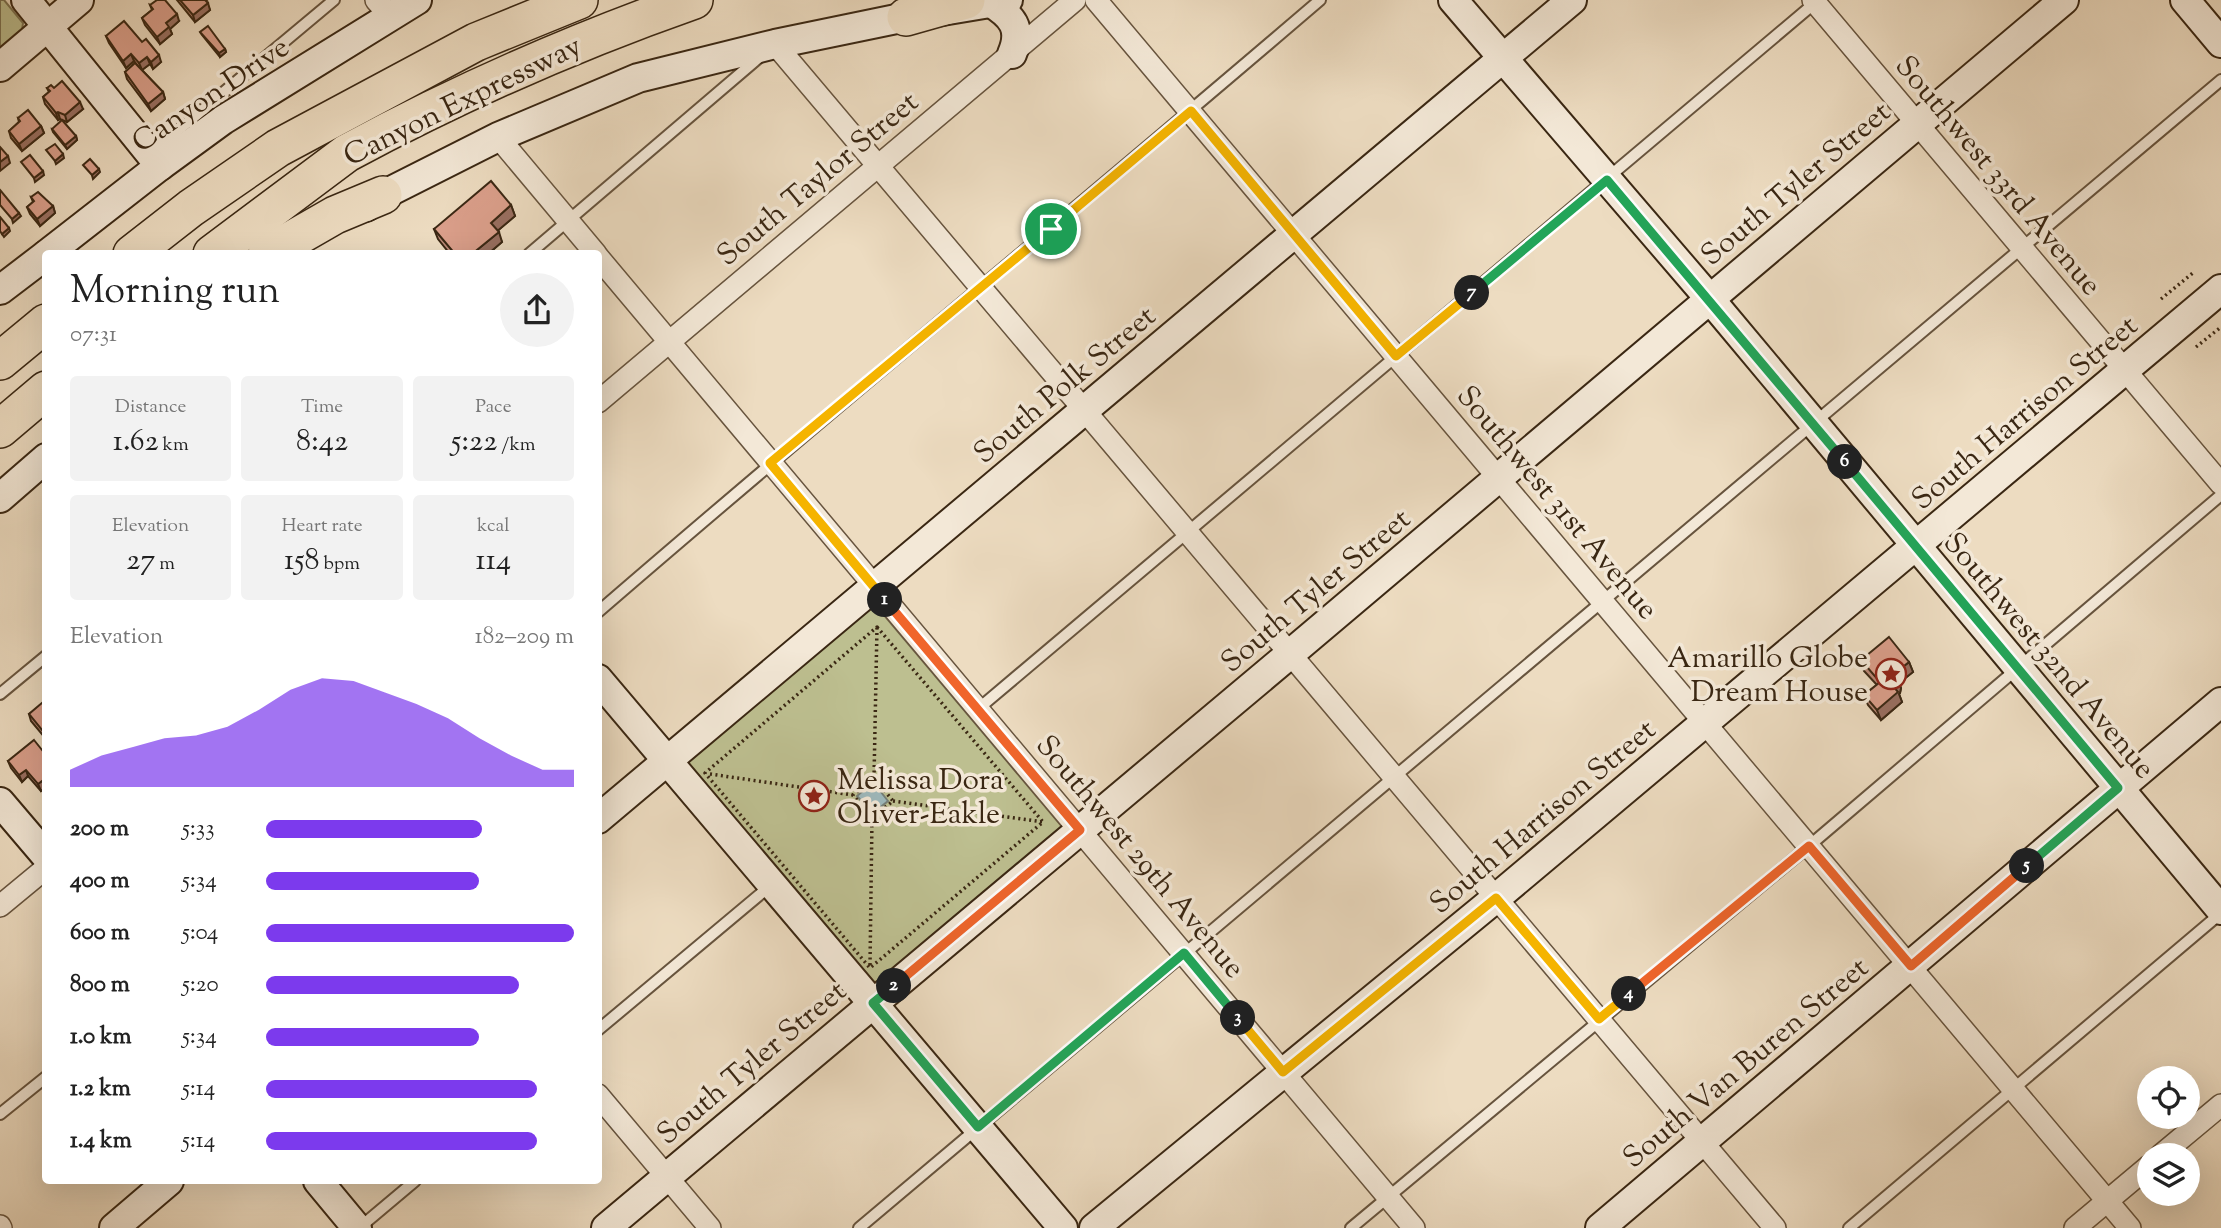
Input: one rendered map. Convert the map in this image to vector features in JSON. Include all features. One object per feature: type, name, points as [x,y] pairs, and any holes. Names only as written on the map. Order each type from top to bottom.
[{"type":"highway","name":"Canyon Expressway","points":[[137,250],[191,208],[278,148],[476,43],[579,0]]},
{"type":"highway","name":"Canyon Expressway","points":[[217,250],[347,153],[369,141],[502,74],[611,29],[694,0]]},
{"type":"highway","points":[[906,17],[988,1]]},
{"type":"highway","points":[[274,250],[335,215],[383,195]]},
{"type":"highway","points":[[0,361],[42,326]]},
{"type":"highway","points":[[0,429],[42,393]]},
{"type":"main road","points":[[26,0],[155,160]]},
{"type":"main road","points":[[0,67],[79,0]]},
{"type":"main road","name":"Canyon Drive","points":[[51,250],[155,160],[223,120],[383,8],[417,0]]},
{"type":"main road","name":"Southwest 32nd Avenue","points":[[1453,0],[1709,298],[2221,911]]},
{"type":"main road","name":"South Polk Street","points":[[602,816],[1572,0]]},
{"type":"main road","name":"South Tyler Street","points":[[606,1228],[2064,0]]},
{"type":"main road","points":[[2185,0],[2221,43]]},
{"type":"main road","points":[[988,1],[1012,19],[1017,42],[1012,54]]},
{"type":"main road","points":[[303,250],[383,195],[498,136],[638,78],[775,44],[906,17]]},
{"type":"main road","name":"Canyon Drive","points":[[0,290],[42,257]]},
{"type":"main road","name":"South Harrison Street","points":[[1094,1228],[1496,898],[2221,289]]},
{"type":"main road","points":[[0,498],[42,461]]},
{"type":"main road","points":[[602,684],[1063,1228]]},
{"type":"main road","name":"South Van Buren Street","points":[[1600,1228],[2221,702]]},
{"type":"main road","points":[[0,802],[42,851]]},
{"type":"main road","points":[[114,1228],[165,1184]]},
{"type":"main road","points":[[321,1184],[358,1228]]},
{"type":"street","name":"South Taylor Street","points":[[602,399],[877,164],[1075,0]]},
{"type":"street","name":"Southwest 31st Avenue","points":[[1096,0],[2130,1228]]},
{"type":"street","name":"Southwest 33rd Avenue","points":[[1816,1],[2221,484]]},
{"type":"street","points":[[775,44],[1775,1228]]},
{"type":"street","name":"Southwest 29th Avenue","points":[[498,136],[592,250]]},
{"type":"street","name":"Southwest 29th Avenue","points":[[602,262],[1414,1228]]},
{"type":"street","points":[[0,906],[42,870]]},
{"type":"street","points":[[602,1100],[710,1228]]},
{"type":"street","points":[[2175,1143],[2221,1105]]},
{"type":"street","points":[[2075,1228],[2137,1176]]},
{"type":"lane","points":[[155,160],[334,0]]},
{"type":"lane","points":[[602,609],[770,463],[1320,0]]},
{"type":"lane","points":[[978,709],[1816,1]]},
{"type":"lane","points":[[534,250],[775,44]]},
{"type":"lane","points":[[859,1228],[2221,80]]},
{"type":"lane","points":[[1351,1228],[1809,846],[2221,495]]},
{"type":"lane","points":[[0,694],[42,659]]},
{"type":"lane","points":[[602,1028],[773,884]]},
{"type":"lane","points":[[1849,1228],[2221,911]]},
{"type":"lane","points":[[0,1114],[42,1080]]},
{"type":"lane","points":[[358,1228],[411,1184]]},
{"type":"path","points":[[2161,299],[2194,272]]},
{"type":"path","points":[[2196,347],[2221,327]]},
{"type":"path","points":[[705,773],[877,627]]},
{"type":"path","points":[[877,627],[874,778],[893,801],[1043,822]]},
{"type":"path","points":[[877,627],[1043,822]]},
{"type":"path","points":[[705,773],[853,795],[872,818],[870,968]]},
{"type":"path","points":[[705,773],[870,968]]},
{"type":"path","points":[[853,795],[874,778]]},
{"type":"path","points":[[872,818],[893,801]]},
{"type":"path","points":[[870,968],[1043,822]]},
{"type":"green space","points":[[0,0],[4,0],[23,23],[22,30],[0,49]]},
{"type":"green space","points":[[873,602],[1064,829],[872,990],[683,764]]},
{"type":"water","points":[[873,782],[888,801],[872,814],[857,796]]},
{"type":"building","points":[[157,0],[165,0],[177,14],[166,23],[169,27],[157,37],[142,18],[153,9],[150,5]]},
{"type":"building","points":[[180,0],[205,0],[208,3],[193,15]]},
{"type":"building","points":[[124,21],[142,42],[146,39],[159,55],[151,62],[147,57],[139,63],[131,54],[123,61],[106,36]]},
{"type":"building","points":[[208,26],[225,49],[219,53],[200,32]]},
{"type":"building","points":[[135,63],[163,92],[148,104],[125,72]]},
{"type":"building","points":[[62,81],[80,102],[65,115],[56,113],[43,97],[50,91],[47,88],[51,85],[54,88]]},
{"type":"building","points":[[28,110],[41,126],[19,144],[9,131]]},
{"type":"building","points":[[62,120],[76,136],[65,145],[52,129]]},
{"type":"building","points":[[55,144],[63,154],[55,161],[46,150]]},
{"type":"building","points":[[0,147],[8,156],[0,162]]},
{"type":"building","points":[[30,155],[43,171],[34,178],[21,162]]},
{"type":"building","points":[[90,159],[99,169],[92,175],[83,165]]},
{"type":"building","points":[[491,181],[511,205],[491,223],[499,232],[477,250],[452,250],[434,229]]},
{"type":"building","points":[[0,190],[19,213],[12,219],[0,205]]},
{"type":"building","points":[[38,192],[53,206],[37,219],[27,207],[34,201],[31,197]]},
{"type":"building","points":[[0,217],[9,228],[2,234],[0,231]]},
{"type":"building","points":[[1889,637],[1909,662],[1894,674],[1897,683],[1893,686],[1898,692],[1877,710],[1864,695],[1880,682],[1861,660]]},
{"type":"building","points":[[42,703],[42,730],[29,714]]},
{"type":"building","points":[[34,740],[42,750],[42,781],[38,784],[26,770],[19,775],[8,761]]},
{"type":"place","name":"Amarillo Globe Dream House","points":[[1891,674]]},
{"type":"place","name":"Melissa Dora Oliver-Eakle","points":[[814,796]]},
{"type":"route","points":[[1191,111],[1396,356],[1607,180],[1709,298],[2118,788],[1911,966],[1809,846],[1599,1019],[1496,898],[1283,1072],[1184,953],[978,1127],[873,1003],[1080,830],[770,463],[1051,229],[1191,111]]}]
